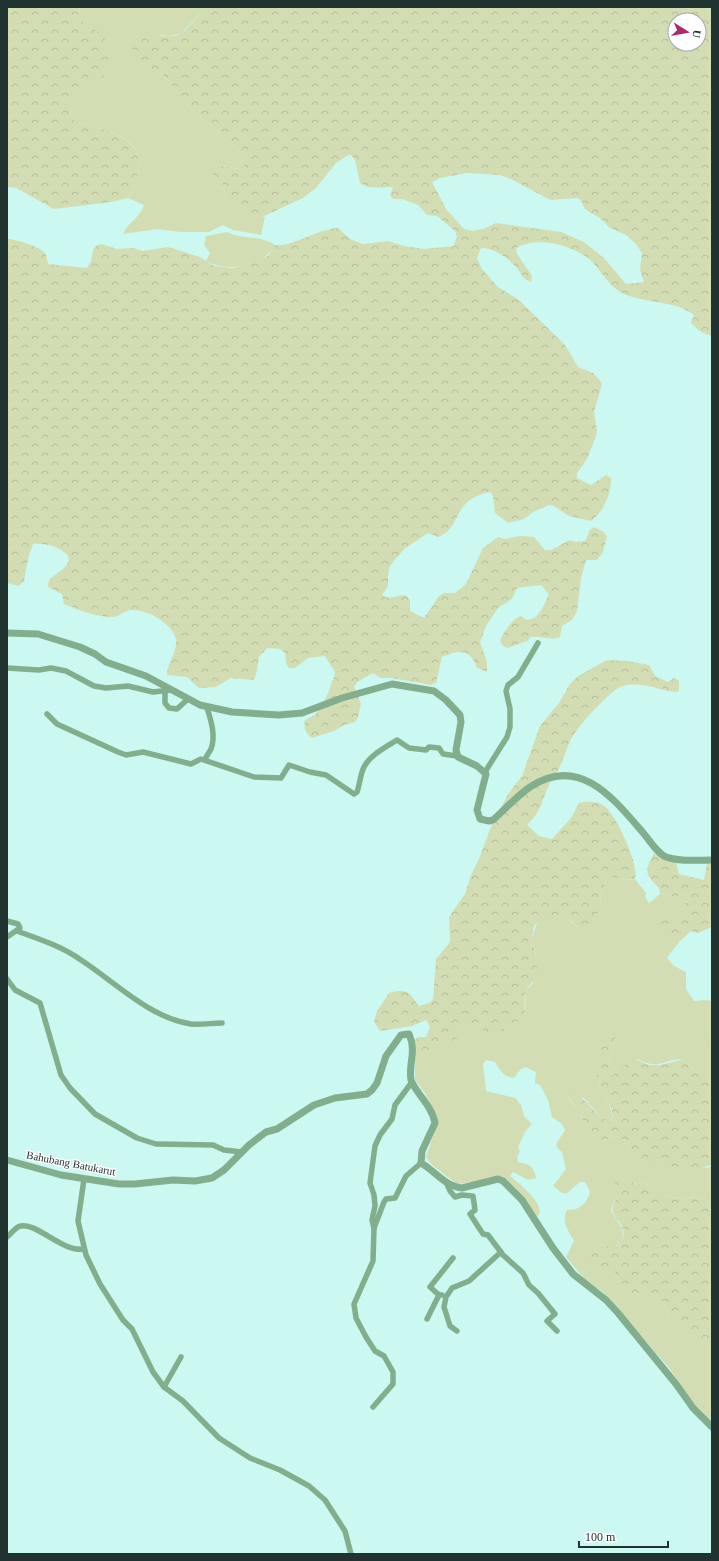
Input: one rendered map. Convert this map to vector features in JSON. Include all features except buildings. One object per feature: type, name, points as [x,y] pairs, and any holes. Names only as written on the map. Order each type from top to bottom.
[{"type":"street","points":[[7,633],[38,634],[80,647],[95,654],[106,662],[146,676],[168,691],[207,708],[232,712],[279,715],[302,713],[384,685],[404,685],[434,691],[446,700],[460,715],[461,722],[456,750],[457,756]]},
{"type":"street","points":[[538,643],[518,677],[508,685],[506,691],[510,709],[510,727],[507,737],[485,772],[485,784],[477,810],[477,815],[482,820],[493,820],[526,790],[544,779],[560,776],[580,777],[596,785],[633,820],[663,855],[673,858],[712,860]]},
{"type":"street","points":[[7,668],[58,669],[79,676],[94,686],[106,688],[128,686],[153,692],[168,691]]},
{"type":"street","points":[[168,691],[166,703],[169,708],[177,709],[188,699]]},
{"type":"street","points":[[205,760],[212,742],[212,725],[207,708]]},
{"type":"street","points":[[47,714],[57,724],[126,755],[143,752],[191,764],[195,763],[199,759],[205,760],[259,779],[282,778],[289,765],[310,772],[326,775],[354,794],[357,792],[360,777],[366,764],[397,740],[409,748],[426,750],[431,747],[439,748],[442,754],[457,756],[485,772]]},
{"type":"street","points":[[7,921],[19,926],[19,930],[7,937]]},
{"type":"street","points":[[17,931],[59,946],[82,960],[110,982],[157,1012],[193,1024],[222,1023]]},
{"type":"street","points":[[7,979],[15,990],[40,1003],[61,1075],[70,1088],[95,1114],[137,1138],[156,1144],[213,1145],[224,1150],[242,1152]]},
{"type":"street","name":"Bahubang Batukarut","points":[[7,1160],[29,1167],[105,1183],[135,1184],[173,1180],[204,1181],[212,1178],[224,1170],[242,1152],[266,1132],[277,1129],[296,1115],[321,1101],[367,1094],[372,1090],[386,1056],[404,1033],[409,1034],[411,1038],[413,1060],[412,1082]]},
{"type":"street","points":[[373,1407],[393,1384],[393,1372],[384,1356],[375,1351],[366,1337],[356,1318],[354,1304],[373,1261],[374,1228],[372,1220],[375,1206],[374,1195],[370,1183],[375,1146],[380,1135],[392,1119],[395,1105],[412,1082],[427,1102],[435,1122],[422,1151],[421,1163],[406,1176],[395,1198],[386,1199],[374,1228]]},
{"type":"street","points":[[421,1163],[440,1176],[447,1184],[454,1197],[462,1195],[473,1196],[475,1210],[470,1214],[483,1234],[488,1235],[501,1252],[522,1273],[529,1285],[538,1293],[555,1314],[546,1321],[557,1331]]},
{"type":"street","points":[[447,1184],[462,1188],[498,1178],[503,1181],[522,1200],[553,1248],[573,1274],[606,1300],[618,1313],[676,1384],[693,1408],[712,1427]]},
{"type":"street","points":[[84,1179],[78,1221],[84,1249],[100,1284],[123,1320],[132,1329],[153,1372],[164,1387],[182,1401],[219,1438],[250,1458],[280,1470],[308,1486],[325,1500],[345,1531],[351,1554]]},
{"type":"street","points":[[7,1238],[16,1228],[23,1226],[40,1231],[71,1249],[84,1249]]},
{"type":"street","points":[[457,1331],[450,1326],[444,1307],[446,1297],[452,1288],[469,1281],[501,1252]]},
{"type":"street","points":[[446,1297],[439,1295],[430,1287],[453,1258]]},
{"type":"street","points":[[427,1318],[439,1295]]},
{"type":"street","points":[[164,1387],[181,1356]]},
{"type":"green space","points":[[7,7],[80,7],[79,16],[83,22],[95,30],[105,40],[109,52],[107,66],[102,79],[76,94],[70,105],[70,112],[73,120],[106,130],[119,136],[135,149],[138,156],[138,175],[128,198],[111,202],[54,209],[16,188],[7,187]]},
{"type":"green space","points":[[80,7],[206,7],[182,33],[170,36],[160,35],[140,63],[161,73],[184,102],[243,155],[244,166],[238,169],[221,165],[222,183],[225,194],[262,217],[265,217],[261,235],[233,230],[223,225],[209,232],[181,232],[157,229],[123,234],[140,213],[144,205],[128,198],[138,175],[138,156],[135,148],[119,135],[73,120],[70,111],[72,98],[82,89],[102,79],[95,30],[84,26],[79,16]]},
{"type":"green space","points":[[206,7],[712,7],[711,336],[700,331],[691,323],[694,315],[686,310],[669,304],[640,299],[617,290],[588,258],[572,249],[543,242],[524,244],[516,248],[517,254],[532,276],[531,282],[524,278],[516,267],[505,257],[486,248],[481,248],[477,258],[482,269],[498,287],[519,300],[565,345],[578,367],[593,373],[602,384],[594,412],[597,431],[596,436],[587,459],[577,473],[577,478],[591,485],[606,475],[611,478],[610,490],[606,502],[600,512],[591,521],[569,516],[554,506],[549,505],[533,512],[524,519],[508,523],[495,513],[493,496],[490,492],[479,495],[465,504],[451,528],[443,534],[438,537],[428,533],[404,549],[390,566],[388,586],[382,595],[389,598],[404,595],[407,596],[410,601],[410,611],[424,618],[439,596],[444,593],[455,593],[466,584],[483,548],[498,537],[504,539],[521,536],[534,537],[545,550],[551,550],[570,540],[575,542],[585,541],[590,530],[594,527],[604,532],[607,536],[603,552],[597,560],[586,560],[581,578],[577,611],[572,620],[562,626],[560,637],[553,639],[531,637],[527,641],[507,648],[502,645],[500,640],[509,626],[518,617],[521,616],[526,620],[538,615],[549,594],[541,585],[517,588],[512,599],[498,608],[486,626],[480,642],[487,662],[487,672],[477,668],[468,654],[459,652],[442,657],[436,683],[431,685],[392,678],[380,678],[373,673],[357,682],[354,687],[361,704],[358,717],[355,722],[312,738],[308,734],[304,725],[305,720],[315,715],[326,698],[335,672],[325,656],[308,658],[295,668],[289,668],[286,663],[285,653],[280,649],[267,648],[259,657],[256,675],[253,680],[231,678],[216,687],[199,688],[187,677],[167,675],[167,670],[176,644],[176,639],[170,628],[158,618],[138,610],[127,611],[115,617],[106,617],[88,613],[64,604],[62,594],[48,587],[50,579],[63,569],[68,562],[69,558],[58,548],[48,545],[33,544],[28,559],[24,581],[19,586],[7,583],[7,239],[16,240],[37,247],[46,255],[48,264],[87,268],[91,261],[93,250],[96,246],[101,244],[117,249],[133,248],[143,251],[168,247],[200,257],[214,266],[232,268],[247,265],[268,256],[275,245],[282,245],[297,241],[322,231],[338,228],[350,239],[363,244],[388,241],[404,246],[424,249],[454,246],[457,236],[455,231],[437,216],[427,215],[418,205],[402,199],[393,199],[390,195],[393,187],[367,187],[360,183],[355,160],[350,154],[336,163],[316,188],[303,198],[262,217],[238,207],[225,194],[222,183],[213,176],[215,169],[219,165],[238,169],[244,166],[243,155],[184,102],[161,73],[140,63],[131,46],[134,40],[146,35],[176,36],[187,28]],"holes":[[[467,173],[500,175],[511,179],[550,200],[578,198],[582,202],[584,208],[589,212],[600,218],[610,228],[626,235],[635,243],[642,253],[640,270],[644,282],[626,284],[604,258],[584,242],[561,232],[496,223],[483,229],[473,231],[464,229],[446,209],[432,182],[440,178]]]},
{"type":"green space","points":[[227,232],[239,236],[263,240],[275,245],[262,258],[254,263],[244,266],[224,267],[206,261],[210,253],[204,245],[206,236]]},
{"type":"green space","points":[[607,660],[628,661],[649,665],[655,676],[668,682],[674,678],[679,681],[679,691],[675,692],[642,685],[622,686],[602,701],[580,726],[571,739],[560,767],[550,782],[539,810],[527,825],[539,836],[552,839],[571,818],[579,803],[591,802],[603,805],[620,828],[634,863],[636,872],[635,879],[608,877],[601,893],[600,906],[596,916],[585,934],[579,937],[578,927],[562,917],[550,917],[540,920],[535,925],[533,939],[537,973],[526,992],[525,1016],[520,1021],[507,1025],[500,1035],[495,1035],[490,1034],[468,1021],[463,1021],[458,1038],[423,1054],[415,1051],[414,1040],[419,1037],[426,1037],[430,1027],[426,1020],[412,1026],[380,1031],[374,1022],[377,1011],[389,993],[395,991],[407,992],[419,1006],[429,1003],[433,999],[436,959],[450,942],[449,917],[465,894],[471,875],[479,859],[491,827],[508,794],[522,776],[540,726],[559,703],[570,684],[578,676]]},
{"type":"green space","points":[[654,853],[676,862],[679,874],[704,880],[707,863],[712,864],[712,927],[698,933],[691,931],[679,942],[660,925],[661,919],[664,917],[684,912],[684,905],[690,899],[689,895],[675,897],[660,894],[659,888],[649,876],[647,869]]},
{"type":"green space","points":[[613,876],[630,880],[635,879],[646,893],[645,897],[649,903],[660,894],[674,897],[689,895],[690,899],[684,905],[684,912],[661,919],[679,942],[667,958],[674,966],[686,972],[686,989],[694,1001],[712,1001],[712,1017],[707,1024],[712,1048],[712,1076],[699,1073],[683,1060],[671,1060],[658,1064],[652,1064],[638,1059],[612,1076],[609,1071],[609,1066],[617,1032],[598,1082],[609,1103],[613,1119],[608,1121],[602,1119],[584,1098],[569,1098],[587,1126],[600,1142],[617,1136],[624,1140],[631,1155],[708,1168],[712,1165],[712,1214],[708,1201],[698,1198],[672,1197],[645,1183],[641,1182],[637,1185],[623,1178],[618,1197],[612,1206],[611,1211],[622,1228],[623,1239],[615,1247],[610,1248],[597,1271],[614,1271],[625,1291],[663,1301],[670,1320],[696,1339],[712,1345],[712,1422],[697,1409],[670,1369],[603,1292],[586,1281],[566,1257],[574,1241],[566,1226],[565,1214],[567,1210],[579,1208],[585,1203],[590,1191],[585,1182],[580,1182],[567,1193],[562,1193],[553,1186],[566,1169],[562,1152],[558,1149],[556,1144],[565,1130],[562,1124],[552,1117],[548,1100],[540,1085],[535,1083],[536,1072],[525,1067],[520,1070],[514,1078],[504,1075],[495,1062],[486,1060],[483,1064],[486,1091],[515,1098],[521,1105],[524,1116],[532,1124],[525,1132],[518,1147],[520,1152],[517,1156],[518,1162],[532,1168],[536,1178],[528,1180],[513,1172],[510,1176],[533,1197],[539,1207],[540,1212],[537,1217],[501,1178],[457,1184],[431,1164],[426,1157],[435,1130],[436,1114],[425,1093],[415,1080],[415,1051],[423,1054],[457,1038],[462,1021],[468,1020],[495,1035],[507,1025],[525,1016],[526,991],[533,983],[536,956],[532,938],[537,923],[541,918],[555,916],[566,918],[578,927],[578,932],[600,906],[601,893],[608,877]]},
{"type":"green space","points":[[712,1017],[712,1048],[707,1024]]},
{"type":"green space","points":[[612,1029],[617,1032],[609,1066],[609,1071],[612,1076],[633,1058],[649,1065],[660,1065],[681,1060],[686,1061],[698,1073],[712,1076],[712,1165],[691,1170],[640,1161],[631,1155],[624,1140],[617,1136],[600,1142],[591,1132],[569,1097],[573,1094],[578,1096],[603,1119],[608,1121],[613,1119],[613,1114],[597,1076],[600,1054],[605,1039]]},
{"type":"green space","points":[[623,1178],[637,1185],[641,1182],[645,1183],[672,1197],[698,1198],[708,1201],[712,1214],[712,1345],[696,1339],[670,1320],[663,1301],[625,1291],[614,1271],[597,1271],[586,1258],[590,1253],[605,1246],[615,1247],[623,1239],[622,1226],[613,1210],[614,1204],[618,1197],[614,1186],[615,1181]]}]
